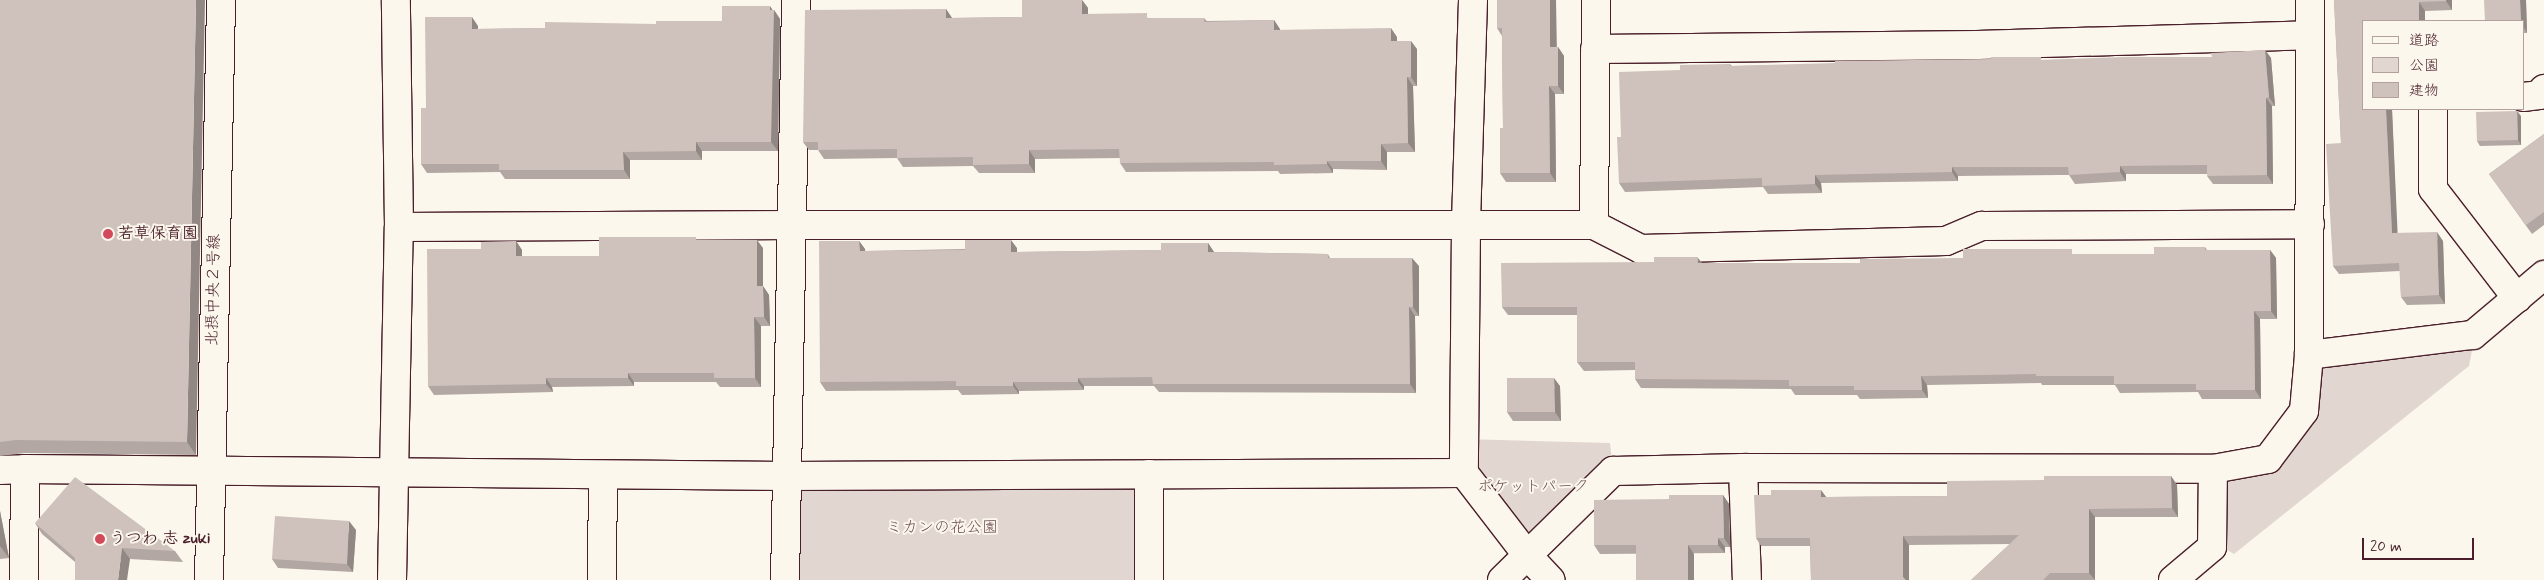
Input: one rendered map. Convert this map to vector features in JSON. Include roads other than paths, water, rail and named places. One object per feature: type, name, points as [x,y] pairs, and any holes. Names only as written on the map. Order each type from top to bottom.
[{"type":"street","name":"北摂中央２号線","points":[[209,580],[220,0]]},
{"type":"street","points":[[392,580],[399,227],[396,0]]},
{"type":"street","points":[[785,580],[796,0]]},
{"type":"street","points":[[1473,0],[1466,226],[1464,473],[1528,556],[1550,580]]},
{"type":"street","points":[[1594,225],[1596,0]]},
{"type":"street","points":[[1502,580],[1613,471],[1742,468],[2213,469],[2268,459],[2304,411],[2309,355],[2310,0]]},
{"type":"street","points":[[1595,49],[1977,45],[2310,35]]},
{"type":"street","points":[[2524,97],[2538,95],[2544,89]]},
{"type":"street","points":[[2433,110],[2433,189],[2517,298]]},
{"type":"street","points":[[399,227],[1594,225],[1641,249],[1946,241],[1982,226],[2310,224]]},
{"type":"street","points":[[2309,355],[2473,335],[2544,275]]},
{"type":"street","points":[[1742,468],[1747,580]]},
{"type":"street","points":[[24,580],[12,469],[786,476],[1464,473]]},
{"type":"street","points":[[2173,580],[2212,547],[2213,469]]},
{"type":"street","points":[[1149,474],[1149,580]]},
{"type":"street","points":[[602,580],[603,475]]},
{"type":"place","name":"若草保育園","points":[[108,234]]},
{"type":"place","name":"うつわ 志 zuki","points":[[100,539]]},
{"type":"park label","name":"ポケットパーク","points":[[1533,487]]},
{"type":"park label","name":"ミカンの花公園","points":[[942,528]]}]
